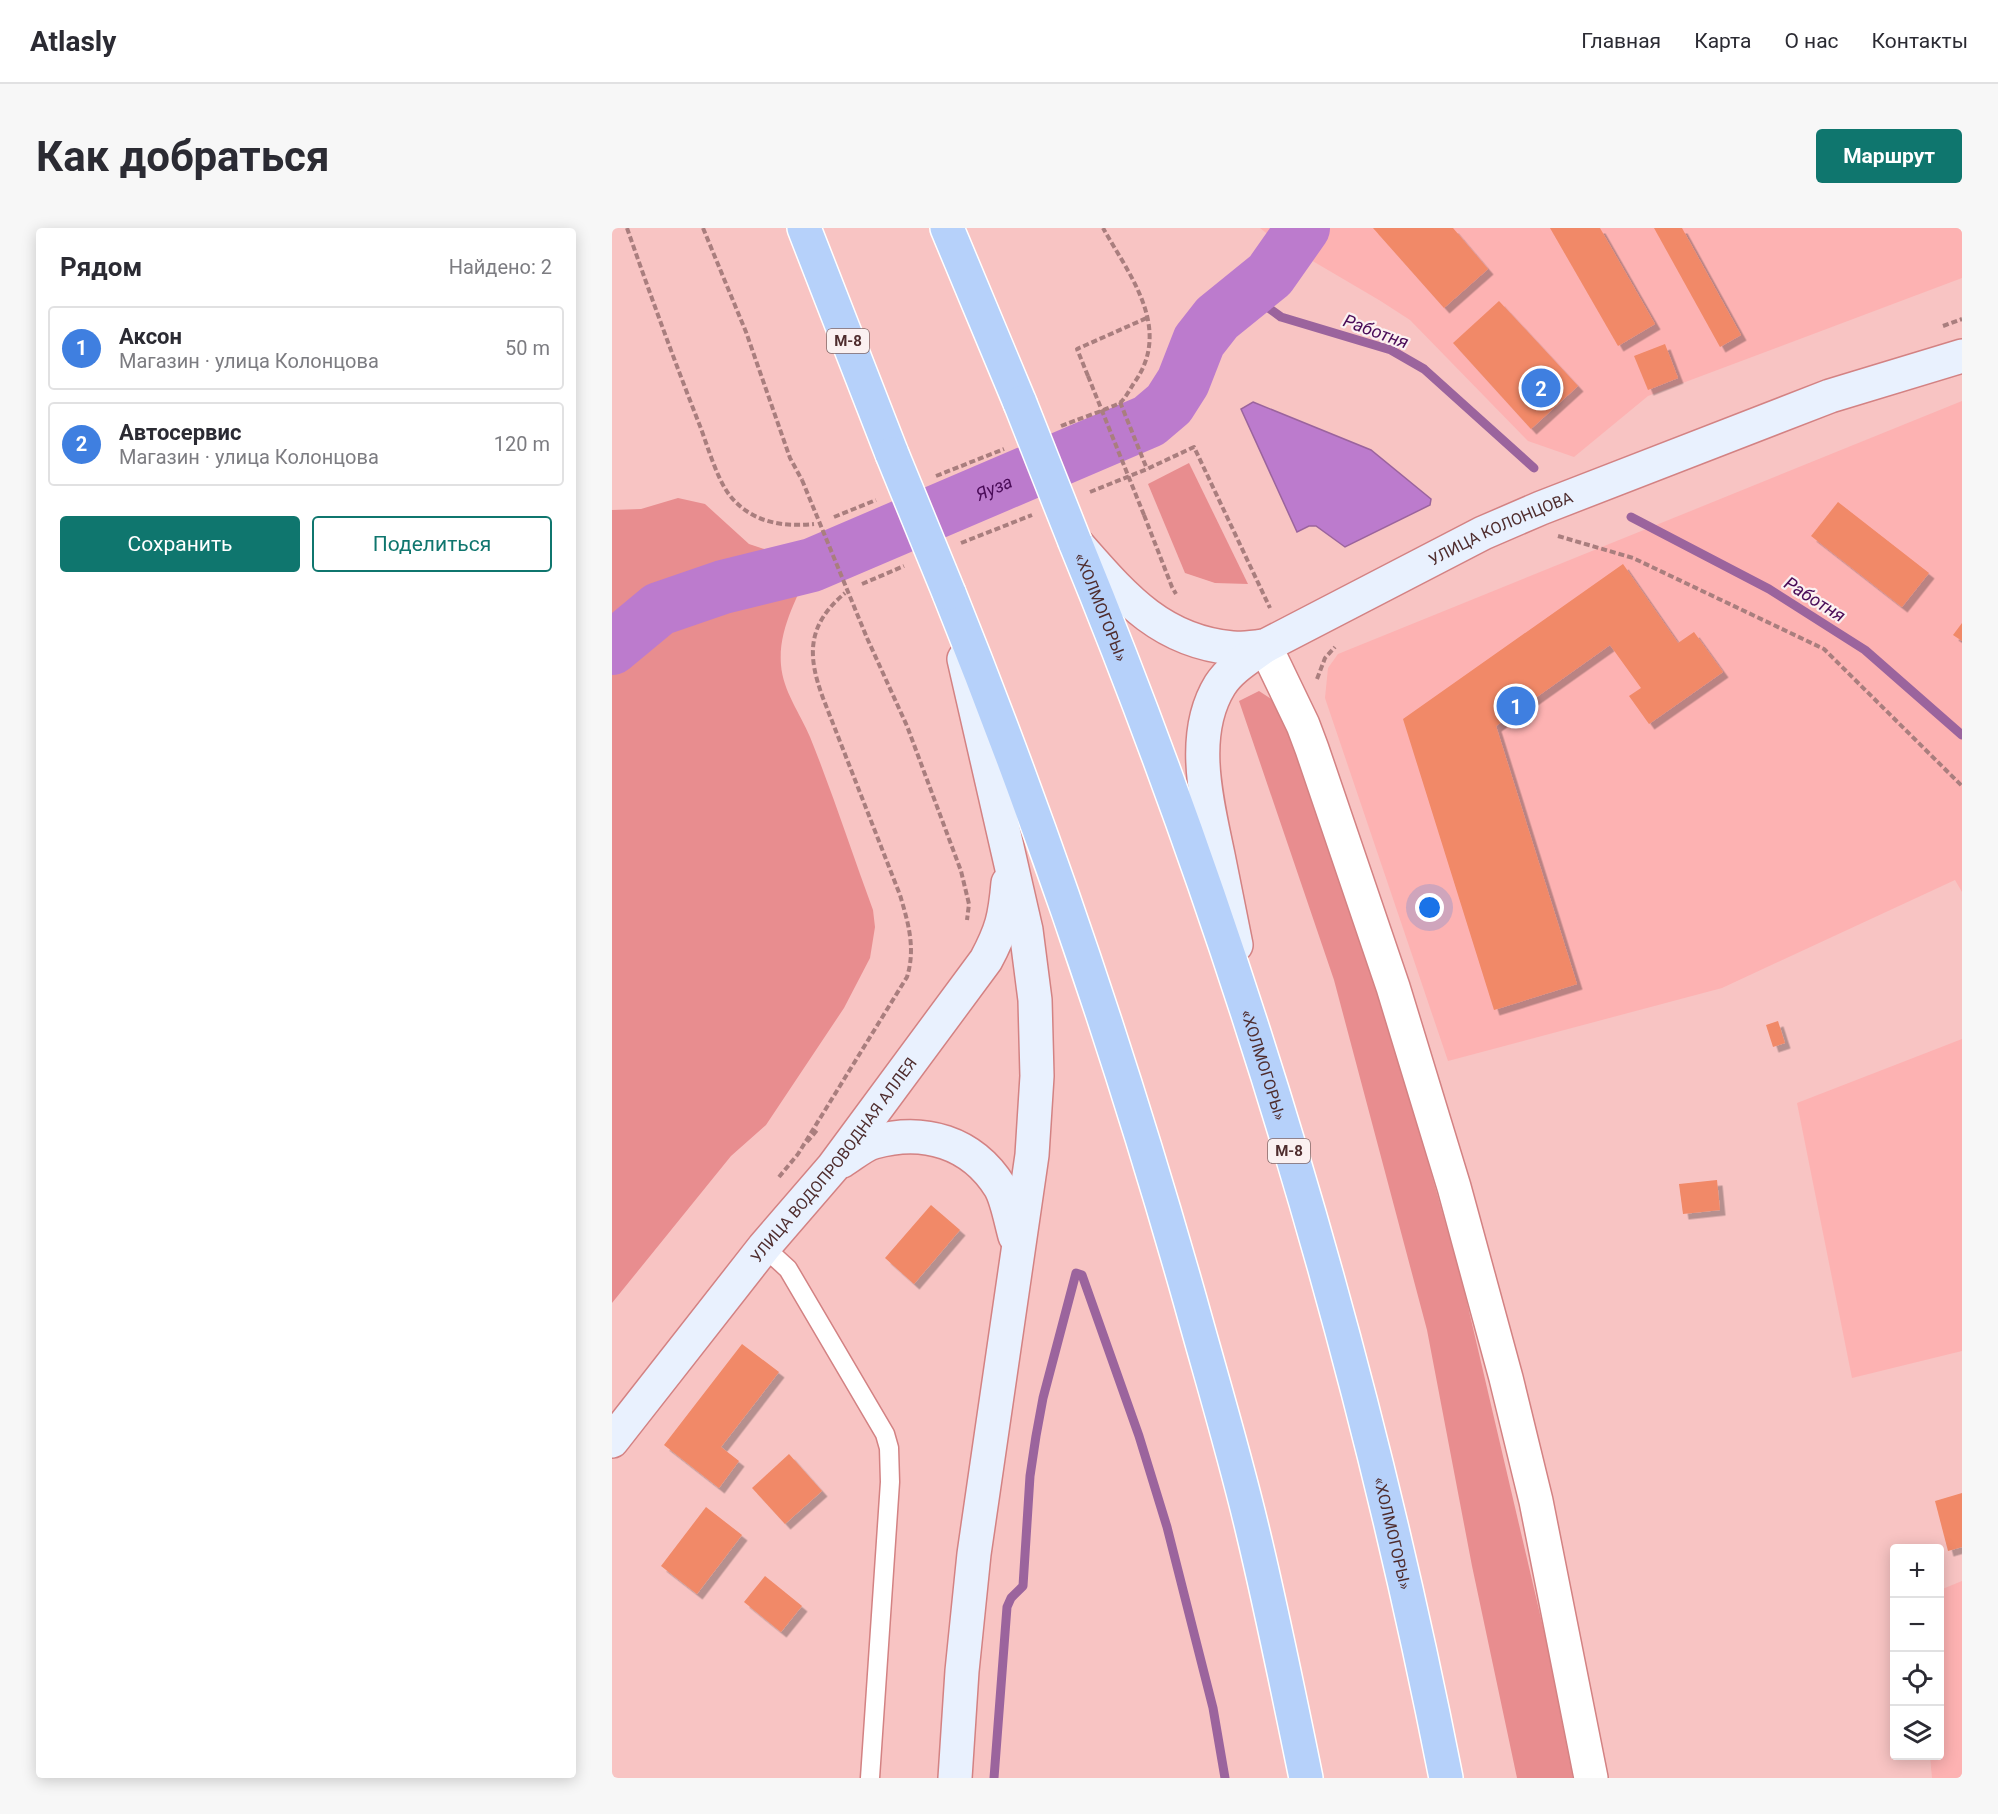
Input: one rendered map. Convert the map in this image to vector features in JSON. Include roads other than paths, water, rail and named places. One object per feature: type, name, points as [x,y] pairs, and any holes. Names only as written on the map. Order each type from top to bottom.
[{"type":"highway","name":"М-8","points":[[804,228],[1012,751],[1124,1076],[1164,1208],[1252,1527],[1306,1778]]},
{"type":"highway","name":"М-8","points":[[947,228],[1076,542]]},
{"type":"highway","name":"«ХОЛМОГОРЫ»","points":[[1076,542],[1140,703],[1254,1035],[1327,1283],[1384,1494],[1446,1778]]},
{"type":"street","name":"УЛИЦА КОЛОНЦОВА","points":[[1076,542],[1138,610],[1180,636],[1207,644],[1234,648],[1264,646],[1483,533],[1541,508],[1830,396],[1962,356]]},
{"type":"street","points":[[949,593],[1026,930],[1035,1000],[1037,1065],[1032,1155],[974,1554],[962,1671],[955,1778]]},
{"type":"street","points":[[1254,1035],[1209,811],[1203,754],[1206,720],[1210,705],[1220,685],[1234,668],[1264,646],[1312,749],[1394,987],[1454,1187],[1506,1378],[1536,1501],[1591,1778]]},
{"type":"street","name":"УЛИЦА ВОДОПРОВОДНАЯ АЛЛЕЯ","points":[[612,1442],[764,1247],[833,1167],[986,960],[1000,933],[1006,907],[1010,858]]},
{"type":"street","points":[[833,1167],[872,1143],[902,1137],[932,1137],[959,1148],[981,1164],[1001,1188],[1018,1247]]},
{"type":"lane","points":[[764,1247],[788,1269],[885,1434],[889,1448],[890,1482],[870,1778]]},
{"type":"waterway","name":"Яуза","points":[[612,648],[659,609],[723,587],[812,565],[1149,421],[1169,404],[1183,382],[1199,341],[1217,318],[1270,275],[1303,228]]},
{"type":"waterway","name":"Работня","points":[[1248,293],[1281,317],[1391,350],[1424,369],[1534,468]]},
{"type":"waterway","name":"Работня","points":[[1631,517],[1769,589],[1865,650],[1962,735]]},
{"type":"waterway","points":[[994,1778],[1007,1607],[1011,1598],[1023,1586],[1030,1476],[1036,1436],[1043,1398],[1076,1273],[1082,1275],[1139,1436],[1167,1527],[1213,1708],[1225,1778]]},
{"type":"place","name":"Автосервис","points":[[1541,388]]},
{"type":"place","name":"Аксон","points":[[1516,706]]}]
